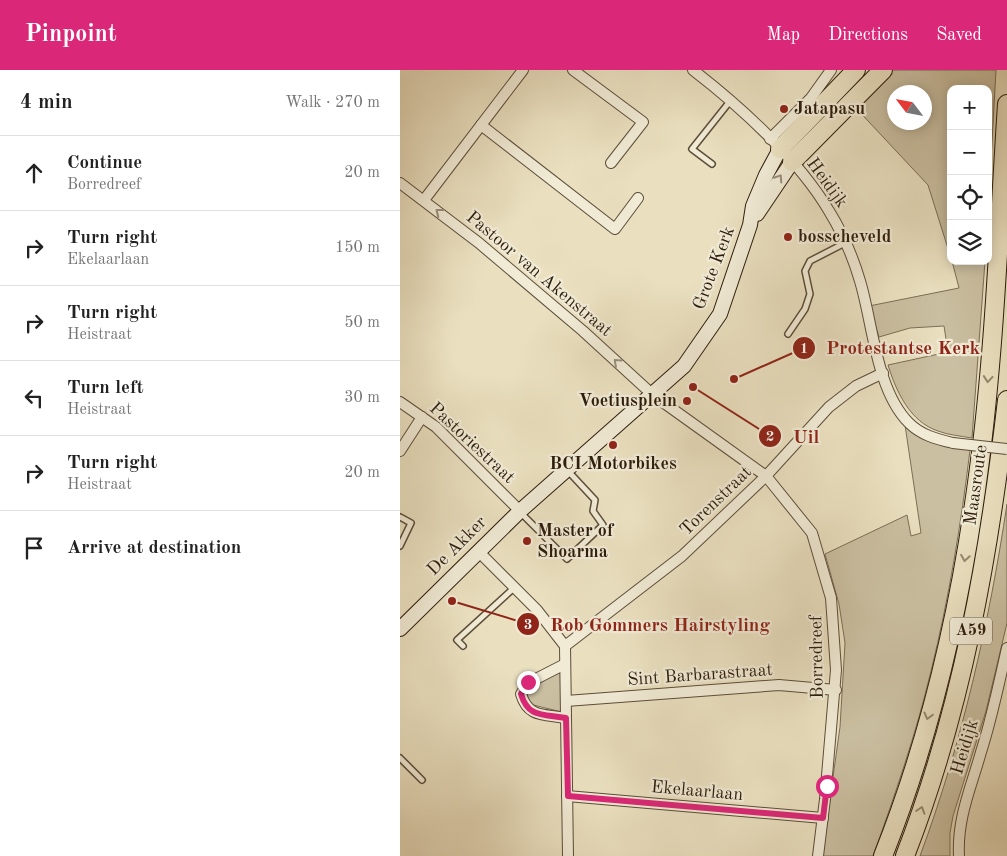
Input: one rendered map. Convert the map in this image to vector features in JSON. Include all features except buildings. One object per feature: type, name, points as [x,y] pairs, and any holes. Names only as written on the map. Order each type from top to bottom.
[{"type":"highway","points":[[775,144],[856,70]]},
{"type":"highway","points":[[792,162],[883,70]]},
{"type":"highway","name":"Maasroute","points":[[883,856],[924,733],[946,651],[964,564],[988,382],[1007,104]]},
{"type":"highway","name":"Maasroute","points":[[905,856],[940,753],[968,646],[985,566],[1007,400]]},
{"type":"main road","name":"Grote Kerk","points":[[520,511],[684,366],[720,314],[750,226],[753,206],[766,175],[775,144]]},
{"type":"main road","name":"Grote Kerk","points":[[750,226],[792,162]]},
{"type":"main road","name":"De Akker","points":[[400,630],[520,511]]},
{"type":"street","points":[[424,200],[523,70]]},
{"type":"street","points":[[573,70],[643,122],[611,163]]},
{"type":"street","name":"Heidijk","points":[[693,70],[731,99],[792,162],[816,191],[845,243],[860,280],[883,373],[896,406],[910,424],[920,432],[953,443],[1007,449]]},
{"type":"street","points":[[775,144],[831,70]]},
{"type":"street","points":[[481,125],[615,229],[638,198]]},
{"type":"street","name":"Pastoor van Akenstraat","points":[[400,183],[424,200],[531,287],[653,394],[766,476]]},
{"type":"street","name":"Torenstraat","points":[[564,646],[670,567],[766,476],[829,407],[856,386],[883,373]]},
{"type":"street","name":"Pastoriestraat","points":[[400,402],[422,417],[467,457],[520,511]]},
{"type":"street","points":[[400,451],[422,417]]},
{"type":"street","name":"Borredreef","points":[[766,476],[812,534],[831,598],[836,690],[818,856]]},
{"type":"street","points":[[478,551],[537,610],[564,646],[568,856]]},
{"type":"street","name":"Heidijk","points":[[959,856],[958,835],[962,810],[988,729],[1007,648]]},
{"type":"street","points":[[565,664],[528,682],[521,694],[525,707],[532,712],[566,718]]},
{"type":"street","name":"Sint Barbarastraat","points":[[566,701],[779,685],[836,690]]},
{"type":"street","name":"Ekelaarlaan","points":[[568,796],[823,818]]},
{"type":"lane","points":[[712,164],[692,149],[731,99]]},
{"type":"lane","points":[[788,334],[805,309],[810,294],[805,271],[810,261],[845,243]]},
{"type":"lane","points":[[520,511],[567,559],[603,525],[593,511],[594,500],[566,469]]},
{"type":"lane","points":[[400,517],[410,523],[400,546]]},
{"type":"lane","points":[[463,646],[458,640],[515,587]]},
{"type":"lane","points":[[400,758],[422,780]]},
{"type":"shaded area","points":[[893,70],[996,70],[992,142],[992,85],[947,85],[947,245],[928,185],[854,106]]},
{"type":"shaded area","points":[[953,265],[985,265],[972,438],[942,432],[928,427],[920,421],[900,395],[888,365],[948,352],[944,326],[910,328],[879,337],[869,306],[959,288]]},
{"type":"shaded area","points":[[905,425],[941,445],[970,450],[949,589],[919,718],[873,856],[822,856],[840,727],[845,643],[839,604],[825,554],[907,515],[911,536],[921,533]]},
{"type":"shaded area","points":[[1007,504],[1007,623],[986,711],[953,816],[950,833],[950,856],[920,856],[949,770],[972,683],[992,594]]},
{"type":"shaded area","points":[[562,671],[562,712],[529,704],[526,695],[532,686]]},
{"type":"place","name":"Jatapasu","points":[[784,109]]},
{"type":"place","name":"bosscheveld","points":[[788,237]]},
{"type":"place","name":"Protestantse Kerk","points":[[734,379]]},
{"type":"place","name":"Uil","points":[[693,387]]},
{"type":"place","name":"Voetiusplein","points":[[687,401]]},
{"type":"place","name":"BCI Motorbikes","points":[[613,445]]},
{"type":"place","name":"Master of Shoarma","points":[[527,541]]},
{"type":"place","name":"Rob Gommers Hairstyling","points":[[452,601]]},
{"type":"route","points":[[528,682],[521,694],[525,707],[532,712],[566,718],[568,796],[823,818],[827,786]]}]
